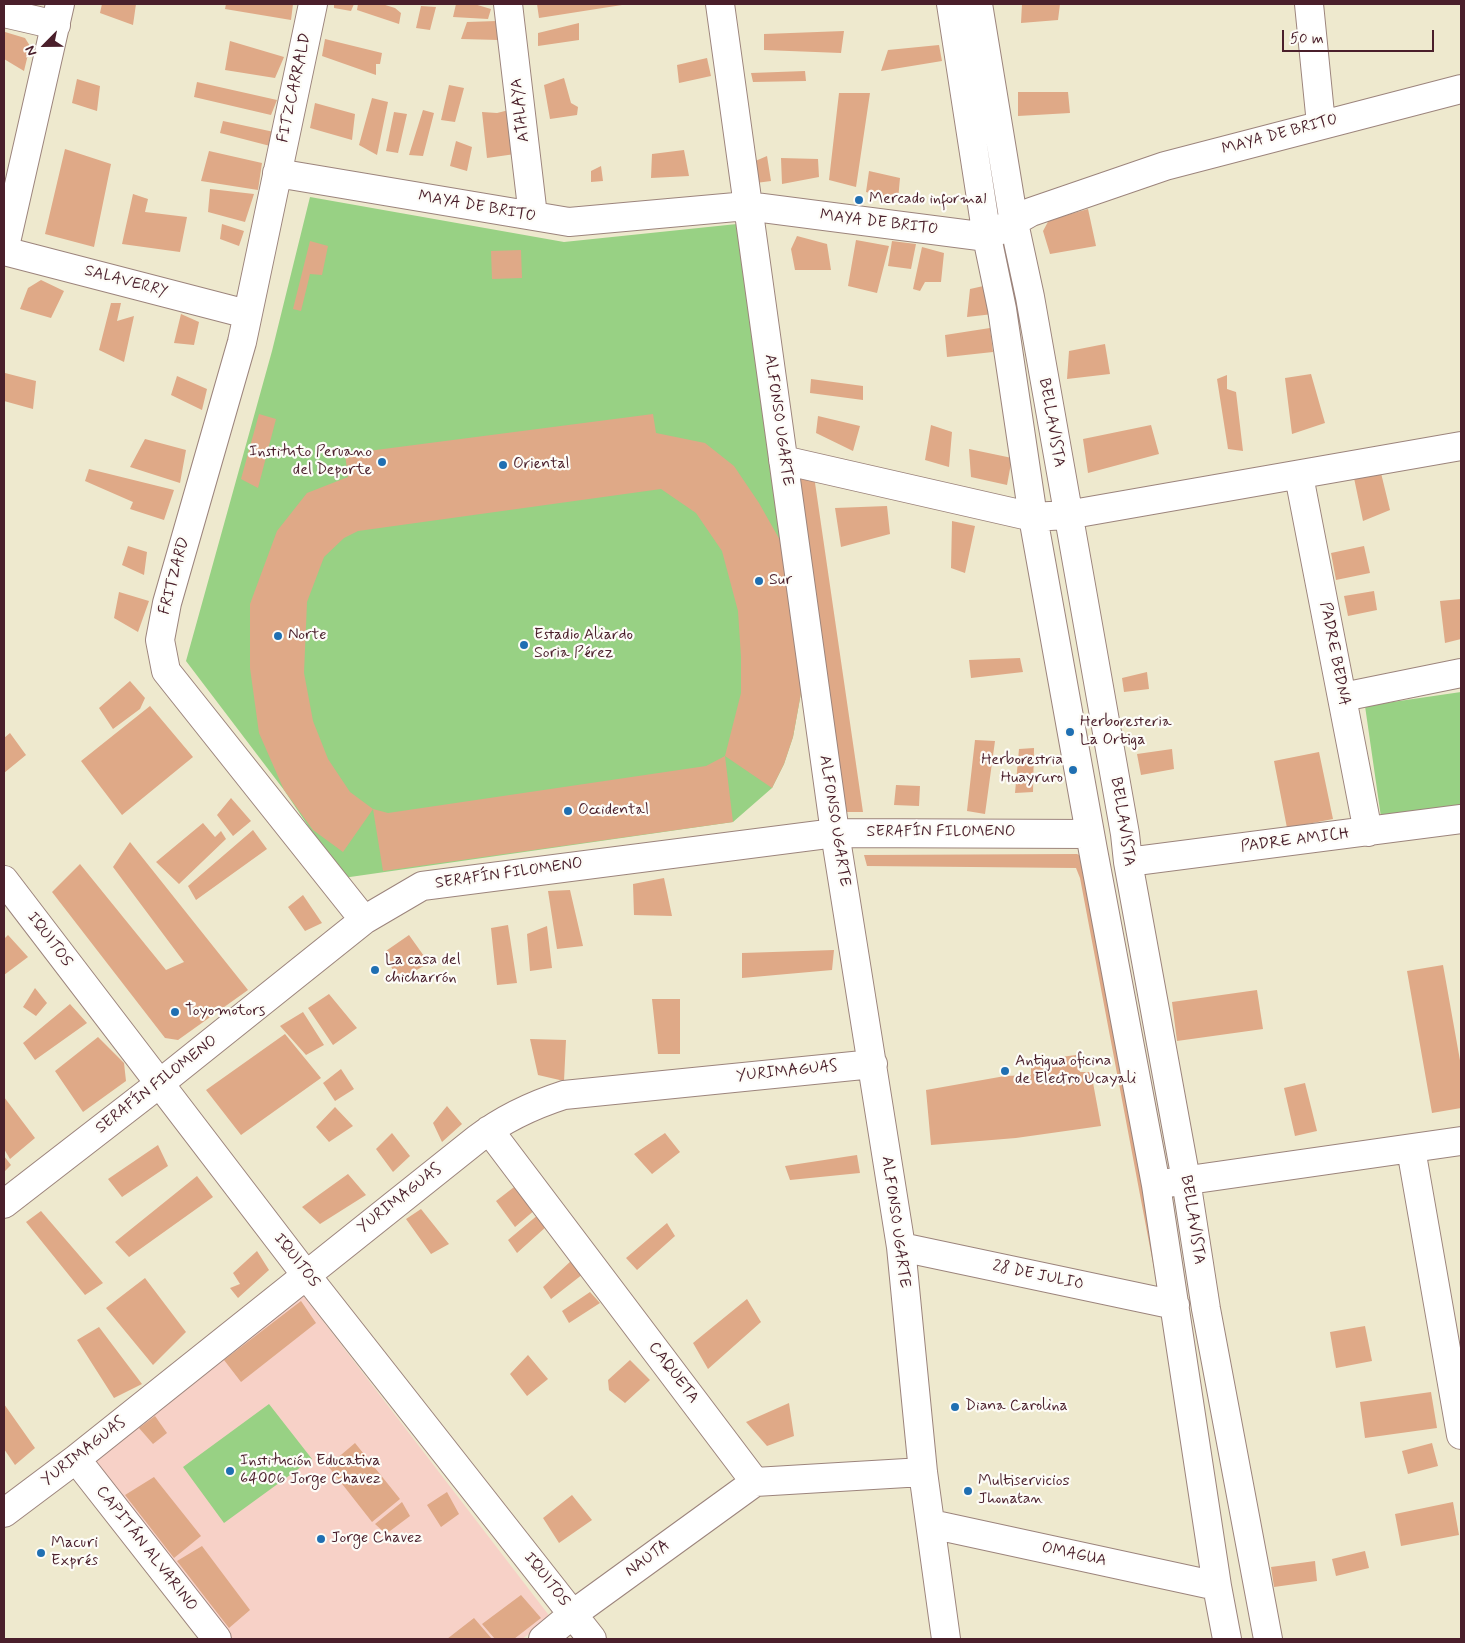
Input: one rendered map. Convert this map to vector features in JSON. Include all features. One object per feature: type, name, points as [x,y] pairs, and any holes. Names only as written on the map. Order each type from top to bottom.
[{"type":"street","name":"FITZCARRALD","points":[[277,173],[314,4]]},
{"type":"street","name":"ATALAYA","points":[[508,4],[533,216]]},
{"type":"street","name":"ALFONSO UGARTE","points":[[720,4],[835,833],[901,1247],[923,1472],[946,1639]]},
{"type":"street","name":"BELLAVISTA","points":[[951,4],[986,237],[1002,309],[1033,517],[1156,1185],[1217,1586],[1228,1639]]},
{"type":"street","name":"BELLAVISTA","points":[[978,4],[1014,223],[1030,298],[1125,834],[1128,862],[1186,1180],[1206,1309],[1268,1639]]},
{"type":"street","points":[[1309,4],[1321,124]]},
{"type":"street","points":[[4,13],[58,14],[4,251]]},
{"type":"street","name":"MAYA DE BRITO","points":[[277,173],[569,222],[747,206],[986,237],[1031,212],[1164,166],[1461,89]]},
{"type":"street","name":"FRITZARD","points":[[277,173],[235,367],[167,603],[160,640],[166,671],[364,920]]},
{"type":"street","name":"SALAVERRY","points":[[4,251],[247,314]]},
{"type":"street","points":[[783,460],[1033,517],[1067,515],[1299,476],[1461,446]]},
{"type":"street","name":"PADRE BEDNA","points":[[1299,476],[1368,832]]},
{"type":"street","points":[[1343,697],[1461,673]]},
{"type":"street","name":"PADRE AMICH","points":[[1128,862],[1368,832],[1461,818]]},
{"type":"street","name":"SERAFÍN FILOMENO","points":[[4,1204],[159,1084],[364,920],[422,886],[835,833],[1090,834]]},
{"type":"street","name":"IQUITOS","points":[[4,880],[306,1275],[592,1639]]},
{"type":"street","name":"YURIMAGUAS","points":[[4,1513],[76,1459],[489,1130],[540,1102],[564,1095],[873,1064]]},
{"type":"street","name":"CAQUETA","points":[[489,1130],[755,1482]]},
{"type":"street","points":[[1156,1185],[1461,1141]]},
{"type":"street","points":[[1411,1149],[1461,1435]]},
{"type":"street","name":"28 DE JULIO","points":[[901,1247],[1175,1305]]},
{"type":"street","name":"CAPITÁN ALVARINO","points":[[76,1459],[216,1639]]},
{"type":"street","points":[[755,1482],[923,1472]]},
{"type":"street","name":"NAUTA","points":[[543,1639],[573,1614],[755,1482]]},
{"type":"street","name":"OMAGUA","points":[[931,1524],[1217,1586]]},
{"type":"shaded area","name":"Jorge Chavez","points":[[303,1295],[551,1618],[522,1639],[228,1639],[92,1460]]},
{"type":"green space","name":"Estadio Aliardo Soria Pérez","points":[[310,197],[564,242],[737,224],[795,623],[801,693],[793,737],[784,764],[772,788],[733,822],[343,878],[284,790],[186,661],[272,351]]},
{"type":"green space","points":[[1461,692],[1461,813],[1382,824],[1365,706]]},
{"type":"green space","points":[[269,1404],[312,1459],[224,1523],[183,1467]]},
{"type":"building","points":[[102,4],[136,4],[133,25],[100,13]]},
{"type":"building","points":[[226,4],[293,4],[291,20],[225,9]]},
{"type":"building","points":[[334,4],[354,4],[351,11],[334,8]]},
{"type":"building","points":[[358,4],[382,4],[395,8],[401,13],[399,24],[357,10]]},
{"type":"building","points":[[456,4],[474,4],[491,9],[488,19],[453,17]]},
{"type":"building","points":[[537,4],[622,4],[622,5],[539,18]]},
{"type":"building","points":[[1022,4],[1060,4],[1058,20],[1021,23]]},
{"type":"building","points":[[421,6],[436,7],[430,30],[416,28]]},
{"type":"building","points":[[497,21],[499,40],[461,39],[467,22]]},
{"type":"building","points":[[579,23],[579,40],[538,46],[538,33]]},
{"type":"building","points":[[844,31],[841,53],[764,50],[764,34]]},
{"type":"building","points":[[5,32],[25,38],[30,46],[24,71],[4,59]]},
{"type":"building","points":[[325,39],[382,53],[380,64],[376,64],[376,75],[322,56]]},
{"type":"building","points":[[230,41],[284,57],[275,78],[225,70]]},
{"type":"building","points":[[939,45],[942,61],[881,71],[888,50]]},
{"type":"building","points":[[707,58],[711,76],[679,83],[677,65]]},
{"type":"building","points":[[805,71],[806,81],[753,82],[751,73]]},
{"type":"building","points":[[564,78],[571,103],[578,107],[577,115],[550,119],[544,85]]},
{"type":"building","points":[[77,79],[100,86],[97,111],[72,103]]},
{"type":"building","points":[[197,82],[277,100],[271,115],[194,97]]},
{"type":"building","points":[[449,85],[464,88],[455,122],[441,120]]},
{"type":"building","points":[[1018,92],[1068,92],[1070,113],[1018,116]]},
{"type":"building","points":[[839,93],[870,93],[856,187],[829,180]]},
{"type":"building","points":[[372,98],[388,102],[377,155],[359,145]]},
{"type":"building","points":[[315,103],[355,114],[352,140],[310,128]]},
{"type":"building","points":[[423,110],[434,113],[423,156],[409,155]]},
{"type":"building","points":[[509,110],[515,154],[487,158],[482,112],[497,113]]},
{"type":"building","points":[[394,112],[407,114],[398,153],[386,151]]},
{"type":"building","points":[[223,121],[274,132],[274,147],[220,133]]},
{"type":"building","points":[[456,141],[472,147],[467,171],[450,166]]},
{"type":"building","points":[[65,149],[111,164],[94,247],[45,234]]},
{"type":"building","points":[[684,150],[689,176],[651,178],[652,154]]},
{"type":"building","points":[[209,151],[262,163],[258,190],[201,181]]},
{"type":"building","points":[[767,156],[771,181],[756,183],[753,162]]},
{"type":"building","points":[[781,158],[818,159],[819,177],[782,184]]},
{"type":"building","points":[[601,166],[603,181],[591,182],[591,171]]},
{"type":"building","points":[[869,171],[900,178],[898,200],[866,192]]},
{"type":"building","points":[[210,189],[254,194],[245,222],[208,212]]},
{"type":"building","points":[[133,194],[148,199],[145,212],[187,217],[180,252],[122,244]]},
{"type":"building","points":[[1088,209],[1096,246],[1050,254],[1043,231],[1049,220]]},
{"type":"building","points":[[222,224],[244,231],[239,246],[220,239]]},
{"type":"building","points":[[797,236],[827,244],[831,270],[795,270],[791,249]]},
{"type":"building","points":[[856,240],[889,246],[877,293],[848,286]]},
{"type":"building","points":[[310,241],[328,246],[322,275],[310,274],[301,311],[293,309]]},
{"type":"building","points":[[892,241],[916,244],[911,269],[888,266]]},
{"type":"building","points":[[922,247],[944,253],[941,282],[925,282],[920,291],[913,289]]},
{"type":"building","points":[[521,250],[522,278],[492,279],[491,251]]},
{"type":"building","points":[[41,280],[64,291],[51,318],[20,309],[28,288]]},
{"type":"building","points":[[988,285],[993,314],[967,317],[970,289]]},
{"type":"building","points":[[111,303],[121,303],[117,321],[134,316],[124,362],[99,350]]},
{"type":"building","points":[[181,314],[199,322],[194,345],[174,343]]},
{"type":"building","points":[[990,328],[993,352],[947,357],[945,335]]},
{"type":"building","points":[[1105,344],[1110,374],[1067,379],[1069,351]]},
{"type":"building","points":[[5,373],[36,381],[33,409],[4,401]]},
{"type":"building","points":[[1311,374],[1325,423],[1292,434],[1285,378]]},
{"type":"building","points":[[1227,375],[1227,389],[1236,392],[1243,451],[1228,449],[1217,379]]},
{"type":"building","points":[[177,376],[207,389],[202,410],[171,395]]},
{"type":"building","points":[[811,379],[863,386],[863,400],[810,393]]},
{"type":"building","points":[[259,414],[276,419],[258,488],[241,479]]},
{"type":"building","points":[[653,414],[656,433],[705,443],[734,466],[759,503],[781,542],[795,623],[801,693],[793,737],[784,764],[772,788],[725,756],[741,693],[741,657],[738,611],[722,551],[696,513],[661,489],[358,531],[344,538],[324,557],[307,602],[304,673],[313,721],[328,759],[350,792],[373,809],[343,852],[313,830],[284,790],[259,733],[250,668],[250,604],[277,531],[307,493],[348,477],[345,454]]},
{"type":"building","points":[[818,416],[860,426],[853,451],[816,433]]},
{"type":"building","points":[[931,425],[952,432],[949,467],[925,460]]},
{"type":"building","points":[[1151,425],[1159,454],[1088,473],[1083,439]]},
{"type":"building","points":[[145,439],[186,450],[180,483],[130,467]]},
{"type":"building","points":[[969,449],[1012,458],[1007,485],[971,477]]},
{"type":"building","points":[[89,469],[174,490],[164,520],[130,509],[133,502],[85,481]]},
{"type":"building","points":[[793,472],[814,476],[863,812],[841,812]]},
{"type":"building","points":[[1381,473],[1390,510],[1363,521],[1354,478]]},
{"type":"building","points":[[887,506],[890,534],[841,547],[835,508]]},
{"type":"building","points":[[952,521],[975,526],[965,573],[951,568]]},
{"type":"building","points":[[128,546],[147,552],[144,575],[122,565]]},
{"type":"building","points":[[1364,546],[1370,573],[1336,580],[1331,553]]},
{"type":"building","points":[[1374,591],[1377,610],[1348,616],[1344,596]]},
{"type":"building","points":[[119,592],[149,601],[138,632],[114,618]]},
{"type":"building","points":[[1461,599],[1461,639],[1445,643],[1440,601]]},
{"type":"building","points":[[1020,658],[1023,672],[971,678],[969,660]]},
{"type":"building","points":[[1147,672],[1149,689],[1124,692],[1122,678]]},
{"type":"building","points":[[130,681],[145,698],[140,709],[113,729],[99,708]]},
{"type":"building","points":[[150,706],[193,757],[122,815],[81,761]]},
{"type":"building","points":[[10,733],[26,755],[4,773],[4,738]]},
{"type":"building","points":[[975,740],[995,741],[985,814],[967,811]]},
{"type":"building","points":[[1034,748],[1033,792],[1015,793],[1019,749]]},
{"type":"building","points":[[1172,749],[1174,769],[1141,775],[1137,754]]},
{"type":"building","points":[[1319,752],[1333,819],[1287,828],[1274,761]]},
{"type":"building","name":"Occidental","points":[[725,756],[733,822],[383,871],[373,809],[388,813],[706,766]]},
{"type":"building","points":[[896,785],[920,786],[919,806],[894,805]]},
{"type":"building","points":[[231,798],[251,821],[233,836],[217,815]]},
{"type":"building","points":[[203,823],[215,837],[221,831],[226,839],[179,884],[156,862]]},
{"type":"building","points":[[253,830],[267,849],[196,900],[188,886]]},
{"type":"building","points":[[130,842],[248,990],[178,1040],[165,1038],[52,892],[80,864],[166,970],[184,962],[113,867]]},
{"type":"building","points":[[1077,854],[1088,859],[1167,1273],[1155,1274],[1080,878],[1076,868],[867,866],[864,855]]},
{"type":"building","points":[[664,878],[672,916],[634,915],[633,884]]},
{"type":"building","points":[[570,890],[583,946],[557,949],[548,891]]},
{"type":"building","points":[[303,895],[322,923],[305,931],[288,907]]},
{"type":"building","points":[[508,925],[517,983],[497,985],[491,928]]},
{"type":"building","points":[[547,926],[552,968],[530,971],[527,934]]},
{"type":"building","points":[[8,935],[28,957],[4,975],[4,939]]},
{"type":"building","points":[[409,935],[429,963],[399,980],[383,953]]},
{"type":"building","points":[[834,950],[832,970],[742,978],[742,953]]},
{"type":"building","points":[[1443,965],[1461,1066],[1461,1108],[1432,1113],[1407,971]]},
{"type":"building","points":[[35,988],[47,1003],[36,1016],[23,1007]]},
{"type":"building","points":[[1257,990],[1263,1029],[1177,1041],[1172,1002]]},
{"type":"building","points":[[329,994],[357,1028],[333,1045],[308,1008]]},
{"type":"building","points":[[652,999],[680,999],[680,1054],[658,1054]]},
{"type":"building","points":[[70,1004],[87,1023],[35,1060],[23,1043]]},
{"type":"building","points":[[303,1012],[324,1045],[306,1055],[280,1026]]},
{"type":"building","points":[[285,1034],[321,1078],[241,1135],[206,1090]]},
{"type":"building","points":[[98,1037],[124,1063],[126,1081],[83,1112],[55,1071]]},
{"type":"building","points":[[530,1039],[566,1040],[564,1081],[538,1075]]},
{"type":"building","points":[[1076,1055],[1080,1072],[1091,1072],[1101,1126],[1016,1138],[931,1145],[926,1090],[1005,1076],[1031,1075],[1031,1061]]},
{"type":"building","points":[[341,1069],[354,1089],[335,1101],[323,1083]]},
{"type":"building","points":[[1305,1083],[1317,1131],[1295,1136],[1284,1088]]},
{"type":"building","points":[[4,1097],[35,1138],[10,1159],[4,1149]]},
{"type":"building","points":[[447,1106],[462,1124],[442,1142],[433,1123]]},
{"type":"building","points":[[335,1107],[353,1126],[329,1142],[316,1127]]},
{"type":"building","points":[[392,1133],[410,1156],[393,1172],[376,1149]]},
{"type":"building","points":[[665,1133],[680,1152],[652,1174],[634,1154]]},
{"type":"building","points":[[158,1145],[168,1166],[122,1197],[108,1179]]},
{"type":"building","points":[[857,1155],[860,1173],[790,1180],[785,1166]]},
{"type":"building","points":[[4,1156],[11,1165],[4,1172]]},
{"type":"building","points":[[348,1174],[366,1195],[320,1224],[302,1207]]},
{"type":"building","points":[[197,1176],[213,1197],[129,1257],[115,1242]]},
{"type":"building","points":[[518,1184],[536,1209],[515,1227],[496,1201]]},
{"type":"building","points":[[421,1209],[449,1244],[431,1254],[406,1219]]},
{"type":"building","points":[[41,1211],[103,1283],[85,1295],[26,1222]]},
{"type":"building","points":[[539,1214],[547,1226],[517,1253],[508,1240]]},
{"type":"building","points":[[667,1223],[675,1236],[637,1270],[626,1258]]},
{"type":"building","points":[[257,1251],[269,1270],[238,1298],[230,1288],[240,1284],[233,1273]]},
{"type":"building","points":[[572,1260],[583,1274],[551,1299],[543,1287]]},
{"type":"building","points":[[145,1278],[186,1332],[153,1365],[106,1308]]},
{"type":"building","points":[[590,1292],[600,1303],[569,1323],[562,1311]]},
{"type":"building","points":[[747,1299],[761,1322],[708,1369],[693,1343]]},
{"type":"building","points":[[301,1301],[316,1323],[241,1382],[224,1360]]},
{"type":"building","points":[[1365,1326],[1372,1361],[1336,1368],[1330,1332]]},
{"type":"building","points":[[99,1327],[142,1384],[114,1398],[77,1340]]},
{"type":"building","points":[[528,1355],[548,1379],[527,1396],[510,1374]]},
{"type":"building","points":[[630,1360],[650,1380],[625,1403],[609,1390],[608,1380]]},
{"type":"building","points":[[1431,1392],[1437,1428],[1365,1438],[1360,1402]]},
{"type":"building","points":[[789,1403],[794,1436],[767,1446],[746,1422]]},
{"type":"building","points":[[4,1404],[35,1448],[15,1465],[4,1449]]},
{"type":"building","points":[[155,1416],[167,1433],[153,1444],[139,1428]]},
{"type":"building","points":[[355,1443],[400,1499],[372,1522],[328,1466]]},
{"type":"building","points":[[1432,1443],[1438,1466],[1408,1474],[1402,1451]]},
{"type":"building","points":[[154,1477],[201,1536],[174,1558],[125,1495]]},
{"type":"building","points":[[447,1492],[459,1514],[441,1527],[427,1505]]},
{"type":"building","points":[[572,1495],[592,1520],[559,1543],[543,1518]]},
{"type":"building","points":[[402,1502],[410,1516],[386,1534],[375,1524]]},
{"type":"building","points":[[1453,1502],[1459,1535],[1401,1546],[1395,1514]]},
{"type":"building","points":[[202,1546],[250,1610],[229,1628],[177,1561]]},
{"type":"building","points":[[1365,1551],[1369,1568],[1336,1576],[1332,1559]]},
{"type":"building","points":[[1315,1561],[1317,1581],[1274,1587],[1271,1567]]},
{"type":"building","points":[[521,1595],[541,1618],[514,1639],[495,1639],[482,1624]]},
{"type":"building","points":[[474,1618],[492,1639],[447,1639]]},
{"type":"place","name":"Mercado informal","points":[[859,200]]},
{"type":"place","name":"Instituto Peruano del Deporte","points":[[382,462]]},
{"type":"place","name":"Oriental","points":[[503,465]]},
{"type":"place","name":"Sur","points":[[759,581]]},
{"type":"place","name":"Norte","points":[[278,636]]},
{"type":"place","name":"Estadio Aliardo Soria Pérez","points":[[524,645]]},
{"type":"place","name":"Herboresteria La Ortiga","points":[[1070,732]]},
{"type":"place","name":"Herborestria Huayruro","points":[[1073,770]]},
{"type":"place","name":"Occidental","points":[[568,811]]},
{"type":"place","name":"La casa del chicharrón","points":[[375,970]]},
{"type":"place","name":"Toyomotors","points":[[175,1012]]},
{"type":"place","name":"Antigua oficina de Electro Ucayali","points":[[1005,1071]]},
{"type":"place","name":"Diana Carolina","points":[[955,1407]]},
{"type":"place","name":"Institución Educativa 64006 Jorge Chavez","points":[[230,1471]]},
{"type":"place","name":"Multiservicios Jhonatan","points":[[968,1491]]},
{"type":"place","name":"Jorge Chavez","points":[[321,1539]]},
{"type":"place","name":"Macuri Exprés","points":[[41,1553]]}]
